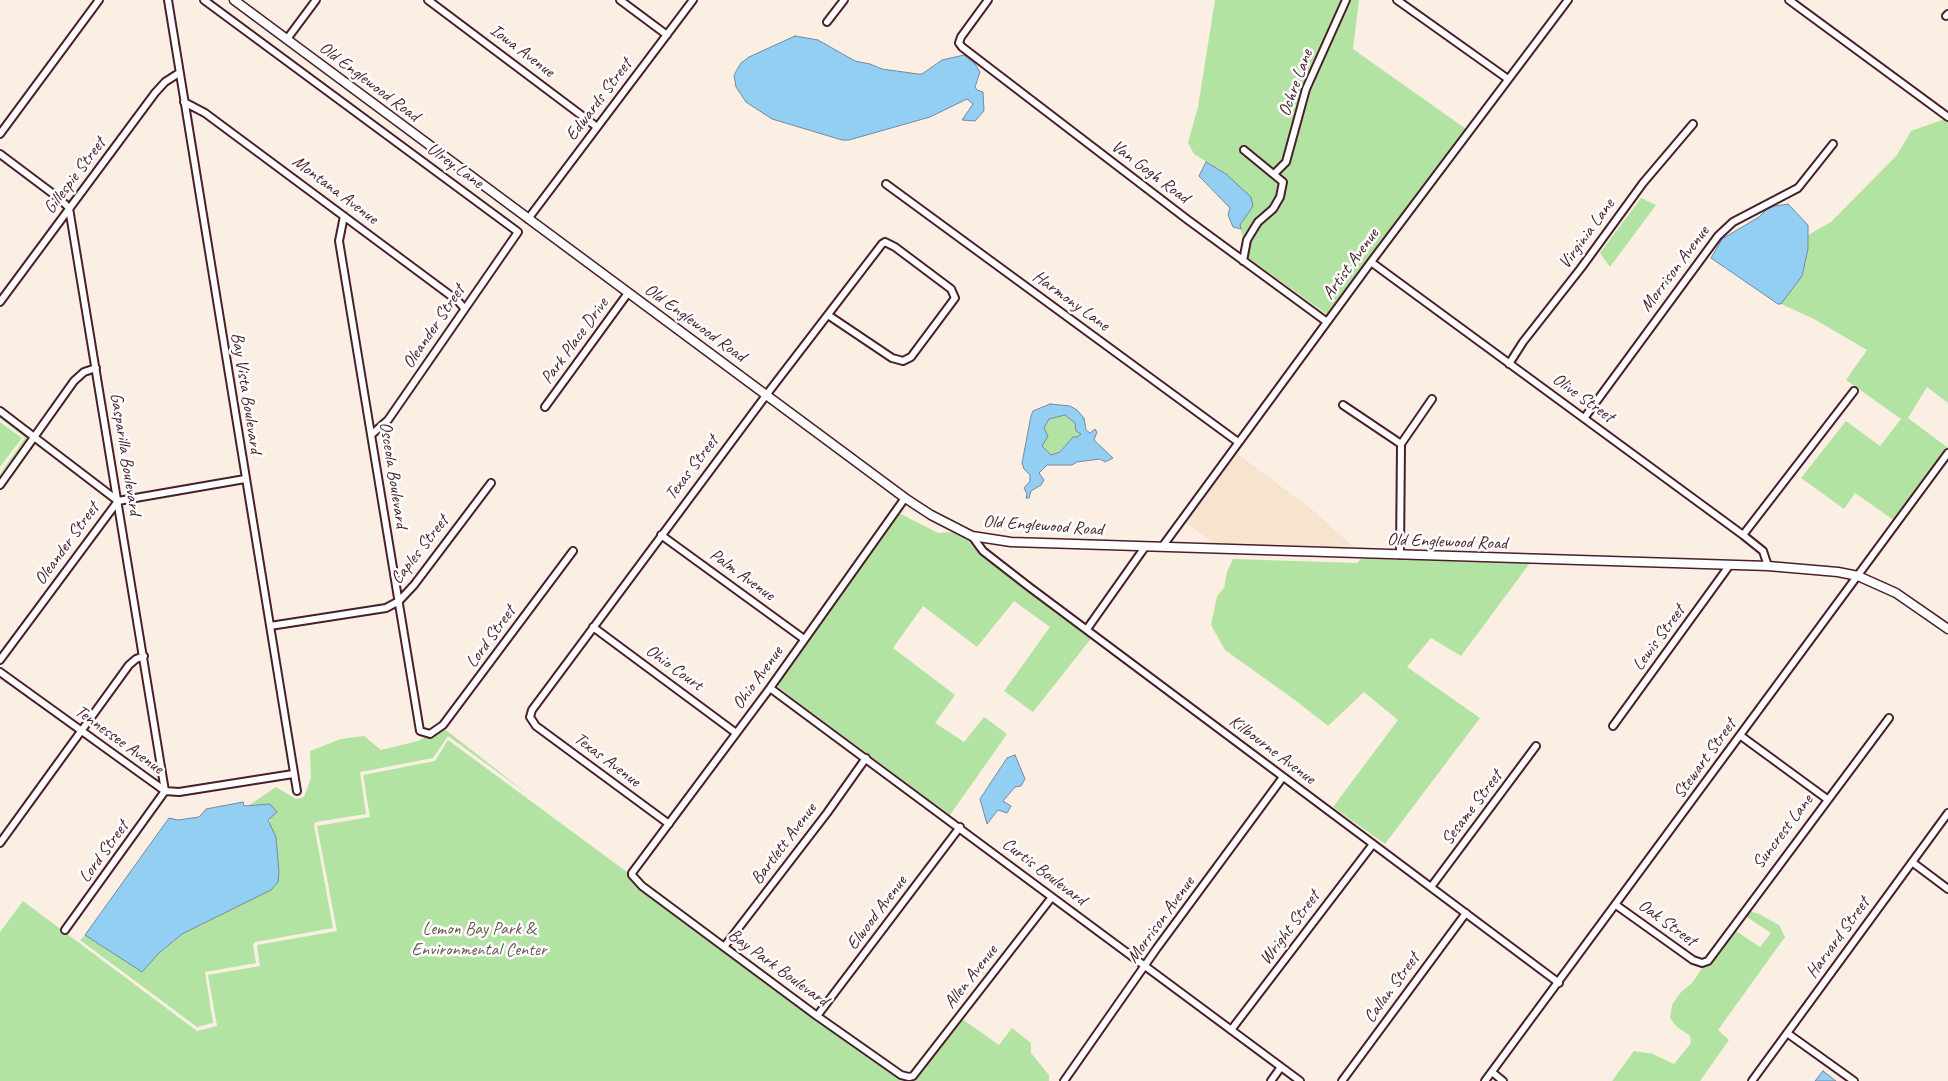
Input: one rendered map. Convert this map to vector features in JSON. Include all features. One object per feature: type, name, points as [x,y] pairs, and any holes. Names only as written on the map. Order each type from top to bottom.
[{"type":"street","points":[[0,134],[99,0]]},
{"type":"street","name":"Bay Vista Boulevard","points":[[168,0],[297,792]]},
{"type":"street","name":"Ulrey Lane","points":[[204,0],[518,232]]},
{"type":"street","name":"Old Englewood Road","points":[[234,0],[905,498],[931,515],[972,536],[1011,542],[1768,566],[1838,572],[1858,576],[1896,593],[1948,630]]},
{"type":"street","points":[[287,39],[316,0]]},
{"type":"street","name":"Iowa Avenue","points":[[428,0],[597,127]]},
{"type":"street","points":[[620,0],[667,34]]},
{"type":"street","name":"Edwards Street","points":[[528,218],[693,0]]},
{"type":"street","points":[[827,22],[844,0]]},
{"type":"street","name":"Van Gogh Road","points":[[988,0],[961,37],[959,42],[966,51],[1243,261],[1327,322]]},
{"type":"street","name":"Ochre Lane","points":[[1274,174],[1286,162],[1306,89],[1346,0]]},
{"type":"street","points":[[1398,0],[1508,79]]},
{"type":"street","name":"Artist Avenue","points":[[1162,547],[1370,262],[1568,0]]},
{"type":"street","points":[[1789,0],[1948,117]]},
{"type":"street","name":"Gillespie Street","points":[[0,302],[155,93],[165,82],[179,73]]},
{"type":"street","name":"Montana Avenue","points":[[184,102],[206,113],[464,308]]},
{"type":"street","name":"Virginia Lane","points":[[1509,364],[1523,342],[1644,183],[1693,124]]},
{"type":"street","name":"Morrison Avenue","points":[[1585,417],[1718,236],[1733,222],[1798,188],[1833,144]]},
{"type":"street","points":[[1243,261],[1247,240],[1252,231],[1273,209],[1280,197],[1283,182],[1244,150]]},
{"type":"street","points":[[0,154],[69,208]]},
{"type":"street","name":"Harmony Lane","points":[[886,184],[1238,442]]},
{"type":"street","name":"Gasparilla Boulevard","points":[[69,208],[166,791]]},
{"type":"street","name":"Osceola Boulevard","points":[[344,216],[339,241],[419,727],[420,731],[427,734]]},
{"type":"street","name":"Oleander Street","points":[[371,435],[388,420],[518,232]]},
{"type":"street","name":"Texas Street","points":[[530,717],[532,710],[661,535],[767,394],[828,315],[885,242],[895,247],[951,289],[955,298],[911,357],[903,361],[892,358],[828,315]]},
{"type":"street","name":"Olive Street","points":[[1370,262],[1585,417],[1743,535],[1763,552],[1768,566]]},
{"type":"street","name":"Park Place Drive","points":[[545,406],[628,293]]},
{"type":"street","points":[[0,485],[74,381],[84,372],[96,368]]},
{"type":"street","points":[[1743,535],[1854,390]]},
{"type":"street","points":[[1400,555],[1401,444],[1432,399]]},
{"type":"street","points":[[1344,405],[1401,444]]},
{"type":"street","points":[[0,411],[118,501]]},
{"type":"street","name":"Stewart Street","points":[[1485,1081],[1948,453]]},
{"type":"street","name":"Oleander Street","points":[[0,660],[118,501],[245,479]]},
{"type":"street","name":"Caples Street","points":[[270,626],[386,608],[398,601],[414,585],[490,483]]},
{"type":"street","name":"Ohio Avenue","points":[[632,872],[770,688],[905,498]]},
{"type":"street","name":"Palm Avenue","points":[[661,535],[804,639]]},
{"type":"street","name":"Kilbourne Avenue","points":[[972,536],[983,551],[1559,983]]},
{"type":"street","points":[[1087,629],[1145,546]]},
{"type":"street","name":"Lord Street","points":[[427,734],[437,731],[447,721],[573,551]]},
{"type":"street","name":"Lewis Street","points":[[1613,726],[1729,566]]},
{"type":"street","name":"Ohio Court","points":[[593,627],[736,733]]},
{"type":"street","points":[[0,842],[129,665],[136,659],[144,656]]},
{"type":"street","name":"Tennessee Avenue","points":[[0,672],[166,791],[179,792],[293,774]]},
{"type":"street","name":"Curtis Boulevard","points":[[770,688],[960,827],[1300,1081]]},
{"type":"street","name":"Texas Avenue","points":[[530,717],[536,726],[669,824]]},
{"type":"street","name":"Suncrest Lane","points":[[1702,963],[1708,961],[1888,718]]},
{"type":"street","points":[[1741,736],[1827,799]]},
{"type":"street","name":"Sesame Street","points":[[1431,887],[1536,746]]},
{"type":"street","name":"Bartlett Avenue","points":[[724,947],[827,813],[866,758]]},
{"type":"street","name":"Morrison Avenue","points":[[1064,1081],[1284,777]]},
{"type":"street","name":"Lord Street","points":[[65,930],[166,791]]},
{"type":"street","name":"Harvard Street","points":[[1752,1081],[1948,813]]},
{"type":"street","name":"Elwood Avenue","points":[[817,1016],[960,827]]},
{"type":"street","name":"Wright Street","points":[[1232,1030],[1373,844]]},
{"type":"street","points":[[1912,862],[1948,889]]},
{"type":"street","name":"Bay Park Boulevard","points":[[632,872],[634,880],[817,1016],[901,1075],[913,1076]]},
{"type":"street","name":"Allen Avenue","points":[[913,1076],[1052,897]]},
{"type":"street","name":"Oak Street","points":[[1616,905],[1693,960],[1702,963]]},
{"type":"street","name":"Callan Street","points":[[1342,1081],[1466,913]]},
{"type":"street","points":[[1787,1032],[1854,1081]]},
{"type":"street","points":[[1271,1081],[1281,1067]]},
{"type":"street","points":[[1492,1072],[1503,1081]]},
{"type":"shaded area","points":[[1235,452],[1315,512],[1357,550],[1216,546],[1183,520]]},
{"type":"green space","points":[[1215,0],[1359,0],[1353,49],[1466,129],[1333,319],[1246,256],[1240,225],[1253,206],[1226,174],[1194,154],[1188,143],[1198,107]]},
{"type":"green space","points":[[1948,118],[1948,403],[1927,387],[1908,418],[1948,448],[1895,521],[1855,493],[1844,509],[1801,478],[1846,421],[1880,446],[1901,419],[1846,380],[1867,350],[1814,319],[1781,304],[1802,276],[1808,249],[1808,235],[1831,222],[1897,155],[1911,131]]},
{"type":"green space","points":[[1641,198],[1656,205],[1610,267],[1600,253]]},
{"type":"green space","points":[[0,408],[35,434],[0,482],[0,474],[25,438],[0,418]]},
{"type":"green space","points":[[1065,415],[1075,423],[1082,434],[1073,437],[1060,452],[1051,455],[1042,446],[1046,438],[1044,428],[1049,419]]},
{"type":"green space","points":[[0,422],[22,438],[0,467]]},
{"type":"green space","points":[[899,513],[938,533],[954,532],[975,541],[1093,636],[1033,712],[1004,691],[1050,627],[1014,601],[977,647],[923,606],[893,648],[955,695],[935,723],[964,742],[984,717],[1007,734],[950,815],[779,688],[773,680]]},
{"type":"green space","points":[[1233,559],[1357,563],[1361,559],[1376,559],[1530,563],[1461,656],[1431,638],[1407,667],[1480,718],[1385,844],[1333,807],[1398,720],[1364,692],[1328,726],[1225,650],[1211,625],[1217,596],[1224,588],[1227,572]]},
{"type":"green space","points":[[442,727],[529,795],[448,736],[433,758],[360,772],[366,814],[316,822],[314,825],[333,928],[255,942],[253,945],[256,963],[205,972],[213,1023],[197,1027],[80,940],[85,935],[142,972],[159,953],[182,934],[271,890],[279,872],[276,837],[269,825],[270,818],[260,805],[248,806],[276,787],[296,799],[304,797],[311,778],[310,751],[341,739],[364,736],[381,750],[418,741]]},
{"type":"green space","name":"Lemon Bay Park & Environmental Center","points":[[448,740],[910,1081],[0,1081],[0,932],[23,901],[197,1031],[217,1026],[208,975],[260,966],[257,945],[337,931],[317,826],[370,817],[363,775],[435,761]]},
{"type":"green space","points":[[1743,909],[1759,914],[1779,925],[1785,937],[1718,1030],[1729,1040],[1700,1081],[1612,1081],[1634,1051],[1653,1054],[1674,1064],[1691,1043],[1690,1036],[1677,1027],[1670,1018],[1672,1005],[1681,992],[1692,983],[1730,927],[1760,947],[1771,933],[1738,911]]},
{"type":"green space","points":[[958,1016],[999,1045],[1012,1028],[1031,1043],[1031,1053],[1049,1075],[1049,1081],[916,1081],[913,1079]]},
{"type":"water","points":[[795,36],[818,40],[855,61],[882,69],[918,74],[922,74],[942,60],[964,55],[975,64],[980,72],[975,87],[983,92],[984,111],[975,121],[962,120],[973,104],[967,99],[930,117],[849,140],[842,140],[772,119],[746,102],[736,87],[734,75],[741,63],[749,57]]},
{"type":"water","points":[[1206,162],[1226,174],[1251,197],[1253,206],[1240,225],[1241,229],[1233,227],[1228,215],[1230,208],[1199,176]]},
{"type":"water","points":[[1788,204],[1808,225],[1808,249],[1802,276],[1781,304],[1778,304],[1711,258],[1722,239],[1759,217],[1769,207]]},
{"type":"water","points":[[1050,404],[1070,406],[1077,410],[1084,418],[1086,430],[1090,433],[1095,429],[1097,432],[1094,440],[1113,458],[1105,462],[1100,459],[1077,462],[1072,465],[1047,465],[1039,473],[1044,480],[1041,485],[1031,491],[1029,498],[1026,498],[1027,494],[1024,488],[1030,481],[1030,475],[1024,469],[1022,463],[1033,411]],"holes":[[[1065,415],[1075,423],[1076,431],[1081,434],[1073,437],[1060,452],[1051,455],[1042,446],[1048,436],[1044,428],[1049,419]]]},
{"type":"water","points":[[1015,755],[1025,779],[1021,786],[1015,787],[1003,801],[1011,806],[1007,813],[998,810],[987,824],[980,799],[1007,758]]},
{"type":"water","points":[[243,802],[244,806],[270,804],[277,812],[268,820],[276,837],[279,872],[278,882],[271,890],[182,934],[159,953],[142,972],[85,935],[169,818],[178,820],[199,817],[206,809]]},
{"type":"water","points":[[1823,1071],[1836,1081],[1815,1081]]}]
